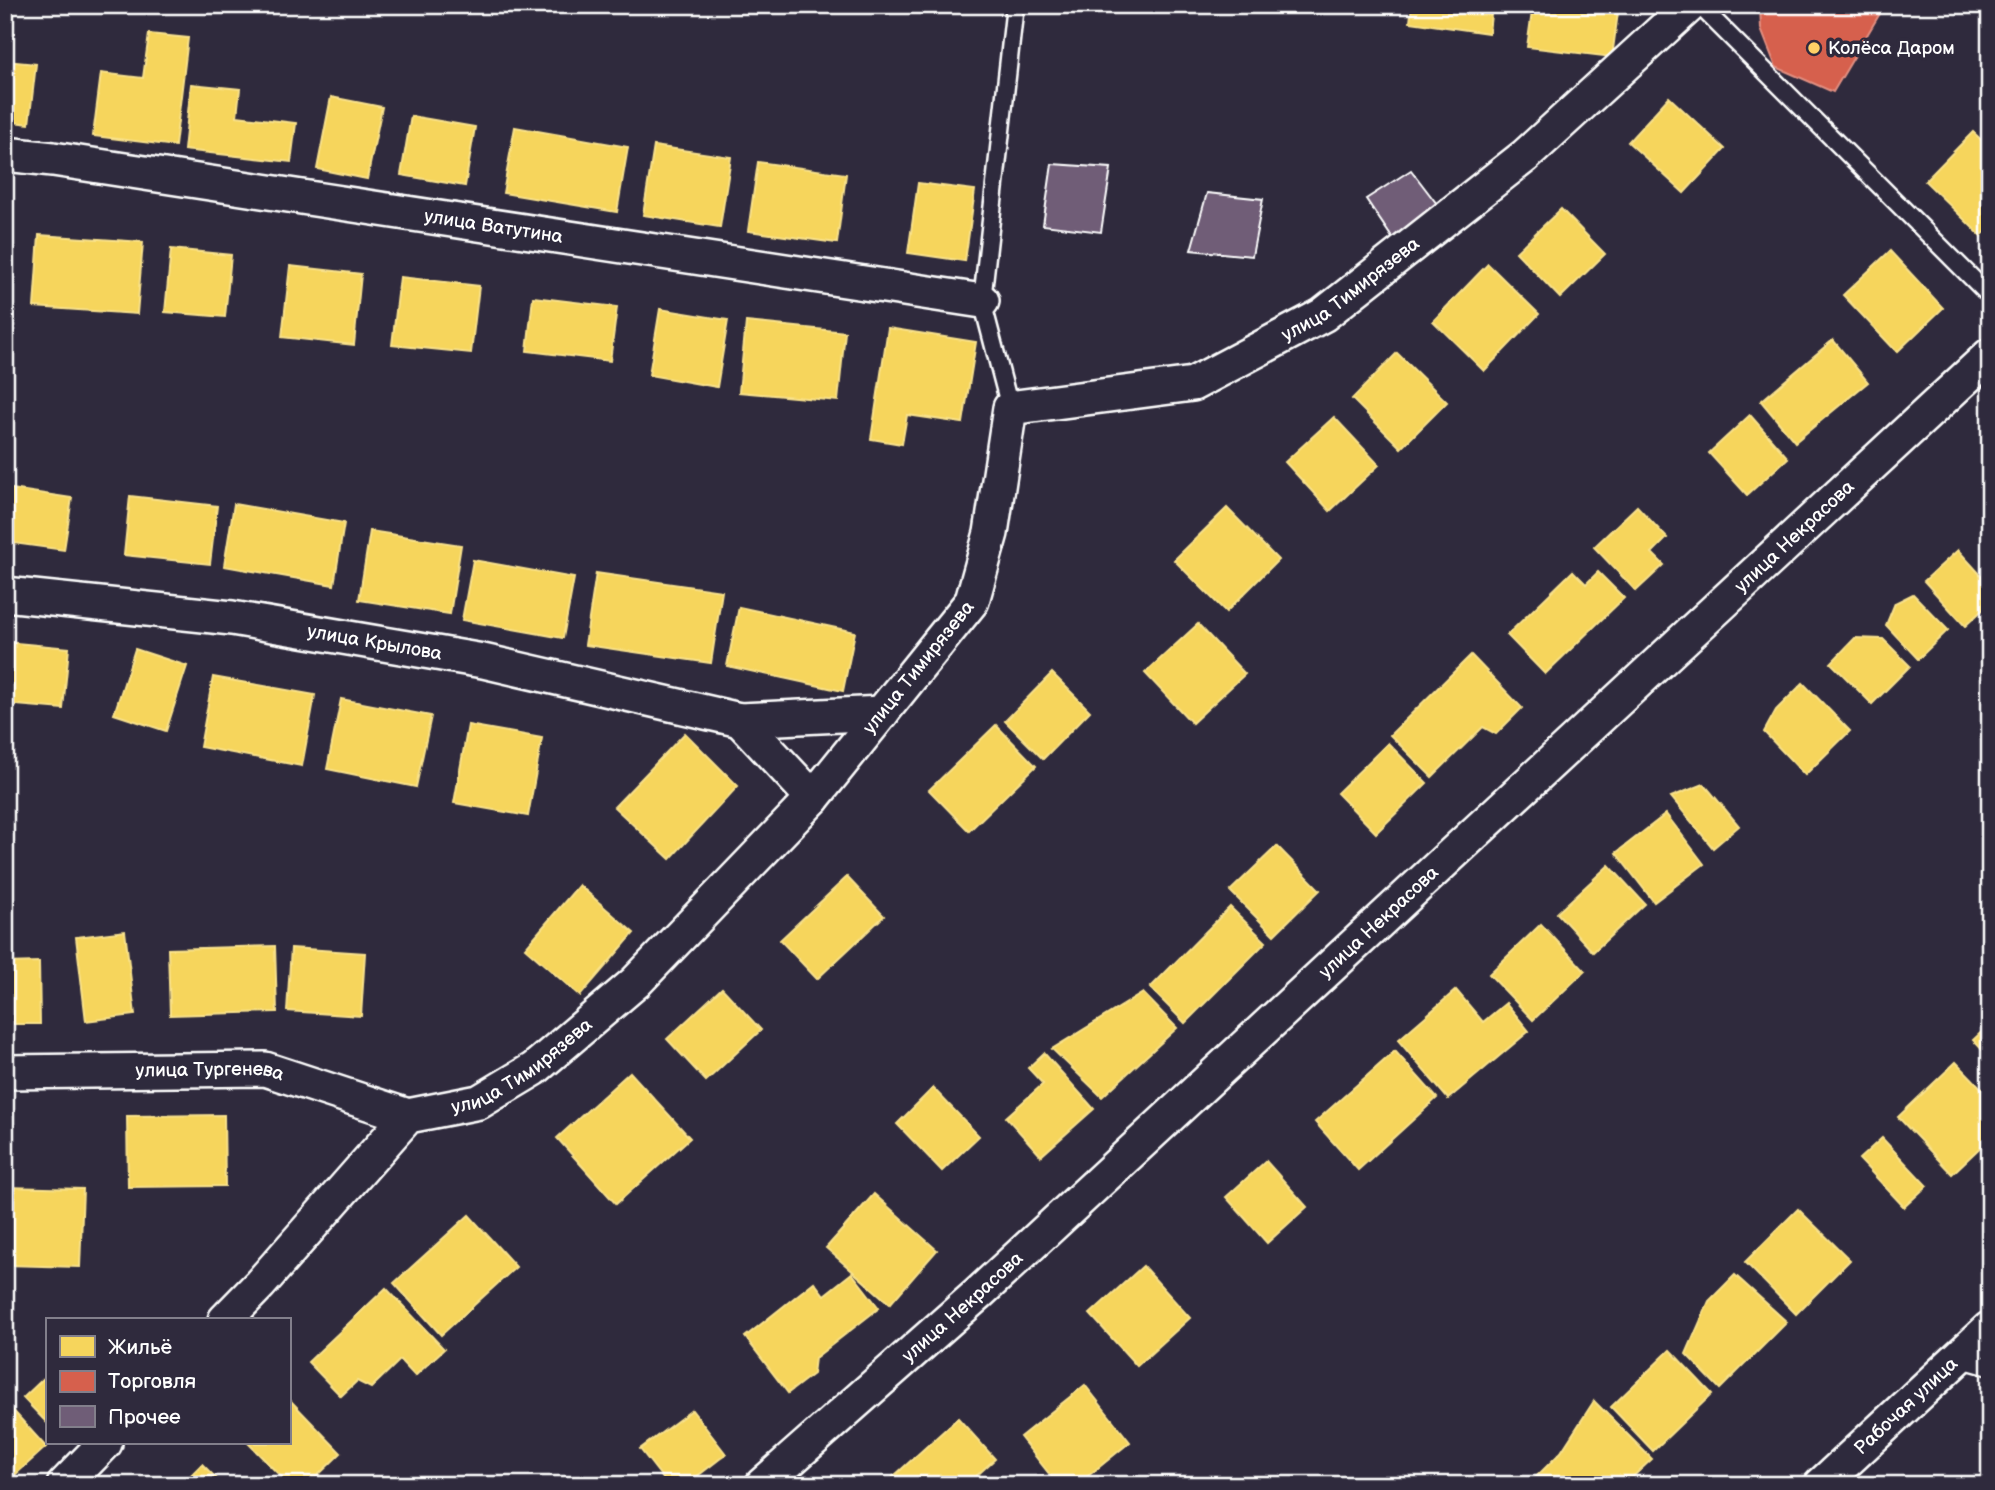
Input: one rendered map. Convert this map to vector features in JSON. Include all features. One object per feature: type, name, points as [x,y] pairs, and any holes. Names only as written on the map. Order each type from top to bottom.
[{"type":"street","name":"улица Тимирязева","points":[[408,1116],[479,1102],[534,1069],[636,982],[813,798],[972,601],[991,533],[1010,408],[1193,384],[1323,315],[1525,156],[1690,5]]},
{"type":"street","name":"улица Ватутина","points":[[5,154],[67,161],[982,301]]},
{"type":"street","name":"улица Некрасова","points":[[762,1485],[978,1294],[1990,355]]},
{"type":"street","name":"улица Крылова","points":[[5,594],[232,618],[482,661],[740,720],[882,713]]},
{"type":"street","points":[[740,720],[813,798]]},
{"type":"street","name":"улица Тургенева","points":[[5,1072],[265,1069],[408,1116]]},
{"type":"street","points":[[227,1318],[408,1116]]},
{"type":"street","name":"Рабочая улица","points":[[1821,1485],[1990,1328]]},
{"type":"street","points":[[64,1485],[104,1444]]},
{"type":"lane","points":[[1010,408],[982,301],[1015,5]]},
{"type":"lane","points":[[1699,5],[1990,296]]},
{"type":"lane","points":[[1955,1358],[1990,1367]]},
{"type":"building: Жильё","points":[[1311,5],[1369,5],[1369,9]]},
{"type":"building: Жильё","points":[[1412,5],[1492,5],[1489,33],[1410,22]]},
{"type":"building: Жильё","points":[[1533,5],[1619,5],[1612,57],[1527,47]]},
{"type":"building: Жильё","points":[[149,34],[188,38],[175,146],[93,136],[101,73],[143,78]]},
{"type":"building: Жильё","points":[[5,61],[36,64],[29,124],[5,121]]},
{"type":"building: Жильё","points":[[191,84],[240,89],[237,116],[296,123],[291,162],[184,150]]},
{"type":"building: Жильё","points":[[331,97],[382,107],[367,179],[317,169]]},
{"type":"building: Жильё","points":[[1669,97],[1725,149],[1684,193],[1628,142]]},
{"type":"building: Жильё","points":[[411,116],[475,127],[465,186],[401,175]]},
{"type":"building: Жильё","points":[[515,127],[628,147],[617,212],[503,193]]},
{"type":"building: Жильё","points":[[1973,132],[1990,148],[1990,228],[1981,236],[1925,181]]},
{"type":"building: Жильё","points":[[654,146],[731,157],[720,227],[643,215]]},
{"type":"building: Жильё","points":[[758,162],[846,174],[837,243],[748,231]]},
{"type":"building: Жильё","points":[[918,183],[975,190],[965,261],[908,253]]},
{"type":"building: Жильё","points":[[1561,209],[1605,254],[1560,298],[1516,252]]},
{"type":"building: Жильё","points":[[39,235],[143,242],[137,314],[34,307]]},
{"type":"building: Жильё","points":[[171,249],[231,255],[225,317],[165,312]]},
{"type":"building: Жильё","points":[[1890,251],[1943,308],[1897,352],[1843,295]]},
{"type":"building: Жильё","points":[[1488,264],[1539,314],[1484,371],[1433,321]]},
{"type":"building: Жильё","points":[[290,266],[361,274],[354,345],[282,337]]},
{"type":"building: Жильё","points":[[400,277],[479,286],[471,353],[392,345]]},
{"type":"building: Жильё","points":[[533,297],[617,307],[610,361],[527,351]]},
{"type":"building: Жильё","points":[[660,309],[728,320],[717,387],[649,375]]},
{"type":"building: Жильё","points":[[746,322],[845,332],[838,401],[739,392]]},
{"type":"building: Жильё","points":[[888,328],[976,342],[963,423],[907,415],[902,444],[871,439]]},
{"type":"building: Жильё","points":[[1833,340],[1868,382],[1795,442],[1761,401]]},
{"type":"building: Жильё","points":[[1397,353],[1447,402],[1401,448],[1352,399]]},
{"type":"building: Жильё","points":[[1750,415],[1788,458],[1747,495],[1709,453]]},
{"type":"building: Жильё","points":[[1334,417],[1379,465],[1330,511],[1285,462]]},
{"type":"building: Жильё","points":[[5,488],[72,498],[64,550],[5,542]]},
{"type":"building: Жильё","points":[[130,496],[217,506],[210,564],[124,555]]},
{"type":"building: Жильё","points":[[234,504],[344,523],[334,585],[224,566]]},
{"type":"building: Жильё","points":[[1637,506],[1667,538],[1652,553],[1664,565],[1636,591],[1594,547]]},
{"type":"building: Жильё","points":[[1227,508],[1278,560],[1226,612],[1174,560]]},
{"type":"building: Жильё","points":[[370,531],[461,545],[450,614],[359,600]]},
{"type":"building: Жильё","points":[[1958,550],[1990,585],[1990,603],[1965,626],[1924,581]]},
{"type":"building: Жильё","points":[[473,560],[574,578],[563,638],[462,620]]},
{"type":"building: Жильё","points":[[1573,571],[1586,584],[1598,572],[1624,598],[1545,674],[1507,635]]},
{"type":"building: Жильё","points":[[596,573],[722,591],[711,663],[585,645]]},
{"type":"building: Жильё","points":[[1913,594],[1948,630],[1918,659],[1886,625],[1895,603]]},
{"type":"building: Жильё","points":[[739,607],[855,632],[843,691],[727,666]]},
{"type":"building: Жильё","points":[[1198,624],[1245,674],[1192,723],[1145,673]]},
{"type":"building: Жильё","points":[[1855,638],[1883,639],[1910,666],[1872,704],[1831,663]]},
{"type":"building: Жильё","points":[[5,642],[69,648],[63,709],[5,704]]},
{"type":"building: Жильё","points":[[135,649],[187,666],[166,731],[114,714]]},
{"type":"building: Жильё","points":[[1471,655],[1522,708],[1496,734],[1483,727],[1432,777],[1390,735]]},
{"type":"building: Жильё","points":[[1052,673],[1090,711],[1043,759],[1005,721]]},
{"type":"building: Жильё","points":[[213,677],[315,695],[302,766],[200,747]]},
{"type":"building: Жильё","points":[[1803,683],[1850,731],[1805,775],[1764,732],[1776,710]]},
{"type":"building: Жильё","points":[[341,699],[431,716],[416,787],[327,769]]},
{"type":"building: Жильё","points":[[468,725],[542,738],[528,816],[454,803]]},
{"type":"building: Жильё","points":[[996,725],[1036,766],[969,831],[929,790]]},
{"type":"building: Жильё","points":[[685,733],[738,786],[670,859],[614,807]]},
{"type":"building: Жильё","points":[[1388,743],[1427,783],[1376,833],[1337,793]]},
{"type":"building: Жильё","points":[[1704,784],[1739,826],[1713,848],[1671,797]]},
{"type":"building: Жильё","points":[[1666,814],[1704,864],[1654,902],[1616,853]]},
{"type":"building: Жильё","points":[[1277,846],[1320,890],[1274,935],[1230,891]]},
{"type":"building: Жильё","points":[[1609,865],[1645,904],[1593,952],[1557,913]]},
{"type":"building: Жильё","points":[[847,877],[884,916],[817,979],[780,940]]},
{"type":"building: Жильё","points":[[579,885],[634,933],[580,996],[525,948]]},
{"type":"building: Жильё","points":[[1230,907],[1266,942],[1185,1023],[1150,988]]},
{"type":"building: Жильё","points":[[1541,924],[1585,971],[1533,1020],[1489,974]]},
{"type":"building: Жильё","points":[[125,931],[135,1015],[86,1021],[76,937]]},
{"type":"building: Жильё","points":[[275,946],[277,1012],[170,1015],[168,949]]},
{"type":"building: Жильё","points":[[291,948],[365,953],[361,1016],[287,1011]]},
{"type":"building: Жильё","points":[[39,962],[40,1024],[5,1024],[5,963]]},
{"type":"building: Жильё","points":[[722,988],[761,1030],[706,1081],[667,1039]]},
{"type":"building: Жильё","points":[[1456,990],[1483,1022],[1506,1003],[1529,1031],[1448,1099],[1398,1040]]},
{"type":"building: Жильё","points":[[1143,993],[1177,1028],[1102,1097],[1052,1049]]},
{"type":"building: Жильё","points":[[1990,1024],[1990,1058],[1973,1040]]},
{"type":"building: Жильё","points":[[1395,1051],[1437,1098],[1358,1170],[1315,1122]]},
{"type":"building: Жильё","points":[[1044,1053],[1094,1109],[1041,1156],[1006,1117],[1043,1084],[1028,1068]]},
{"type":"building: Жильё","points":[[1956,1062],[1990,1097],[1990,1138],[1952,1174],[1898,1117]]},
{"type":"building: Жильё","points":[[630,1072],[690,1138],[616,1204],[557,1138]]},
{"type":"building: Жильё","points":[[933,1088],[979,1136],[942,1171],[897,1124]]},
{"type":"building: Жильё","points":[[224,1115],[225,1186],[128,1187],[127,1116]]},
{"type":"building: Жильё","points":[[1882,1138],[1927,1186],[1904,1207],[1859,1159]]},
{"type":"building: Жильё","points":[[1266,1161],[1307,1207],[1267,1243],[1226,1197]]},
{"type":"building: Жильё","points":[[5,1187],[83,1189],[80,1267],[5,1265]]},
{"type":"building: Жильё","points":[[874,1194],[937,1250],[890,1304],[826,1248]]},
{"type":"building: Жильё","points":[[1798,1209],[1850,1260],[1796,1314],[1745,1262]]},
{"type":"building: Жильё","points":[[469,1215],[516,1267],[441,1335],[394,1283]]},
{"type":"building: Жильё","points":[[1143,1266],[1190,1318],[1137,1366],[1090,1314]]},
{"type":"building: Жильё","points":[[852,1273],[879,1308],[815,1358],[813,1374],[788,1393],[745,1337],[814,1282],[824,1295]]},
{"type":"building: Жильё","points":[[1735,1275],[1787,1322],[1720,1389],[1686,1354],[1709,1301]]},
{"type":"building: Жильё","points":[[386,1288],[444,1349],[415,1376],[400,1360],[371,1388],[357,1381],[341,1396],[308,1362]]},
{"type":"building: Жильё","points":[[1670,1350],[1712,1394],[1653,1451],[1611,1407]]},
{"type":"building: Жильё","points":[[46,1376],[46,1422],[23,1398]]},
{"type":"building: Жильё","points":[[1085,1385],[1130,1442],[1077,1485],[1058,1485],[1020,1437]]},
{"type":"building: Жильё","points":[[290,1400],[341,1453],[308,1485],[289,1485],[249,1444],[290,1444]]},
{"type":"building: Жильё","points":[[1594,1401],[1652,1459],[1624,1485],[1531,1485],[1561,1452]]},
{"type":"building: Жильё","points":[[9,1406],[46,1447],[5,1484],[5,1409]]},
{"type":"building: Жильё","points":[[692,1410],[726,1454],[686,1485],[668,1485],[640,1449]]},
{"type":"building: Жильё","points":[[958,1418],[995,1459],[973,1479],[978,1485],[884,1485]]},
{"type":"building: Жильё","points":[[202,1464],[223,1485],[181,1485]]},
{"type":"building: Торговля","name":"Колёса Даром","points":[[1760,5],[1885,5],[1833,92],[1776,67],[1761,29]]},
{"type":"building: Прочее","points":[[1052,164],[1111,168],[1101,232],[1043,225]]},
{"type":"building: Прочее","points":[[1411,170],[1440,208],[1395,242],[1366,199]]},
{"type":"building: Прочее","points":[[1207,193],[1263,199],[1252,256],[1191,250]]},
{"type":"place","name":"Колёса Даром","points":[[1814,48]]}]
